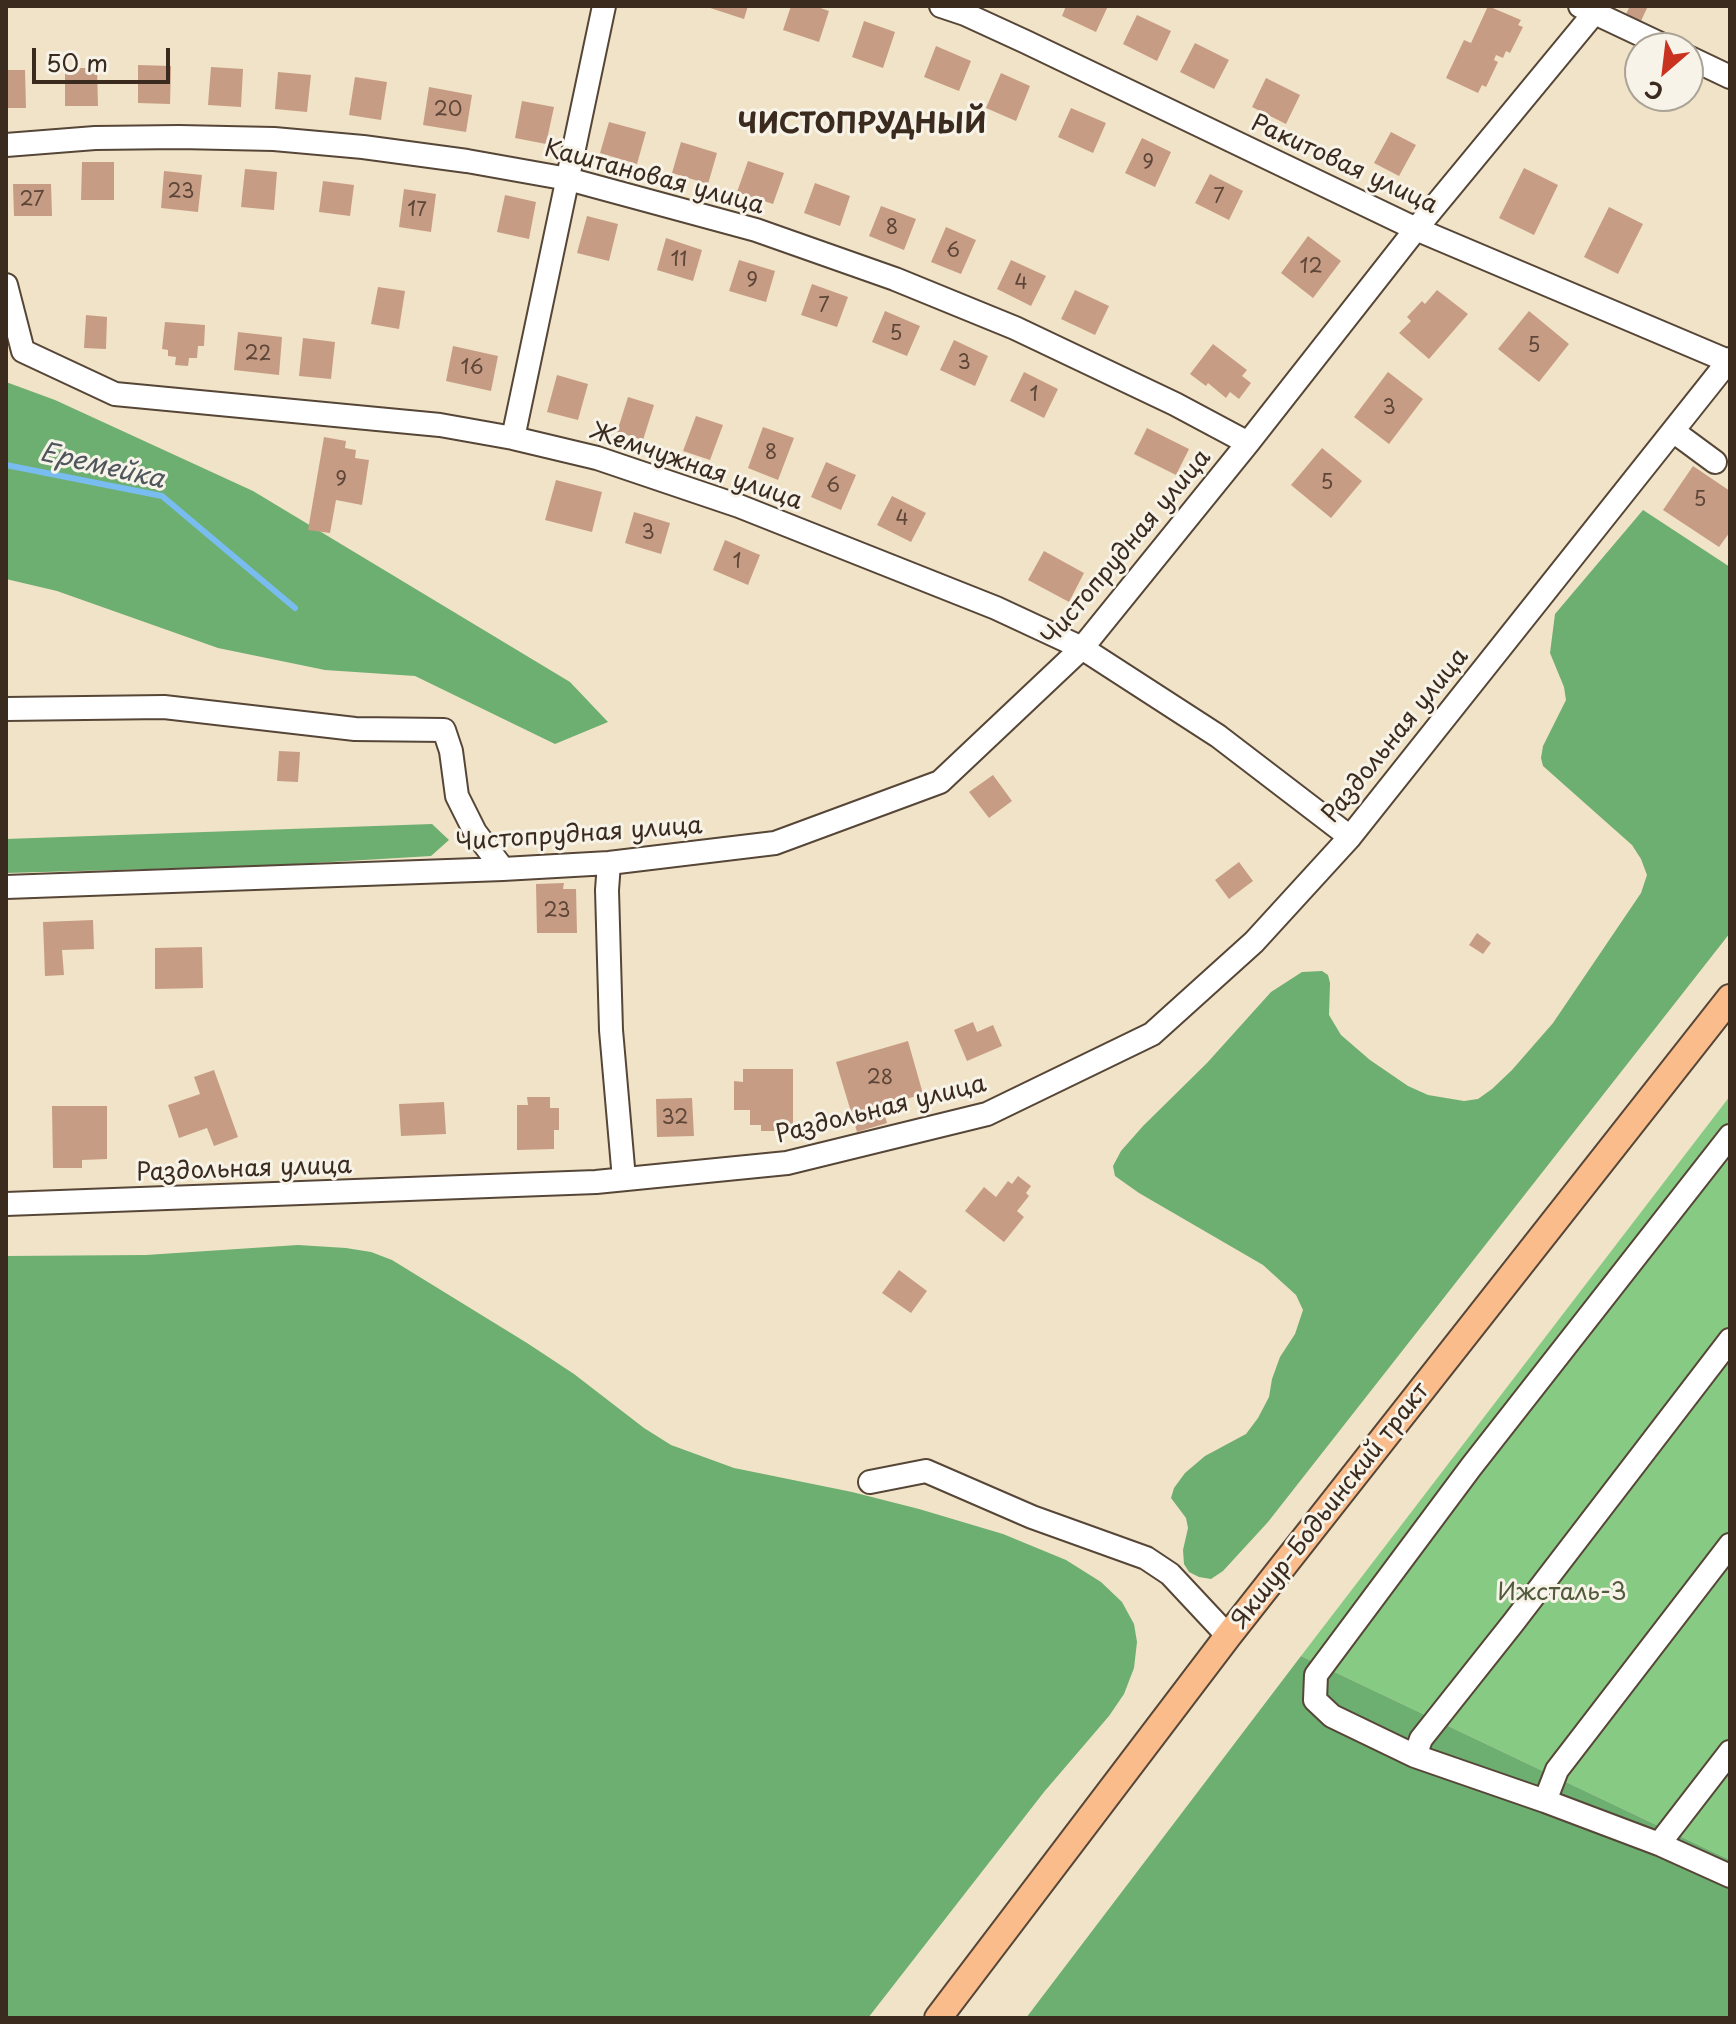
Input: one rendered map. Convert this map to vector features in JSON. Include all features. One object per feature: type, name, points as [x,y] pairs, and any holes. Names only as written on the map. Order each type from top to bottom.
[{"type":"main road","name":"Якшур-Бодьинский тракт","points":[[938,2018],[1228,1636],[1730,998]]},
{"type":"street","points":[[513,438],[604,6]]},
{"type":"street","name":"Ракитовая улица","points":[[941,6],[1026,42],[1416,229],[1729,360]]},
{"type":"street","points":[[1591,8],[1638,32]]},
{"type":"street","name":"Чистопрудная улица","points":[[6,887],[609,863],[775,843],[940,782],[1082,648],[1591,8]]},
{"type":"street","points":[[1704,65],[1730,77]]},
{"type":"street","name":"Каштановая улица","points":[[6,145],[95,138],[274,139],[467,161],[568,179],[756,230],[895,279],[1028,334],[1175,404],[1248,443]]},
{"type":"street","name":"Жемчужная улица","points":[[6,285],[23,351],[115,394],[440,425],[597,458],[739,506],[983,603],[1082,648],[1218,736],[1350,837]]},
{"type":"street","name":"Раздольная улица","points":[[6,1204],[596,1182],[787,1163],[987,1114],[1152,1034],[1254,942],[1350,837],[1729,360]]},
{"type":"street","points":[[1673,431],[1715,462]]},
{"type":"street","points":[[6,709],[164,707],[355,729],[444,730],[451,751],[457,796],[475,832],[503,869]]},
{"type":"street","points":[[609,863],[611,1030],[624,1179]]},
{"type":"street","points":[[1730,1136],[1471,1467],[1316,1675],[1315,1700],[1332,1716],[1415,1756],[1659,1844],[1730,1876]]},
{"type":"street","points":[[1415,1756],[1421,1739],[1730,1340]]},
{"type":"street","points":[[870,1482],[926,1471],[1032,1517],[1146,1558],[1170,1574],[1228,1636]]},
{"type":"street","points":[[1545,1801],[1557,1770],[1730,1545]]},
{"type":"street","points":[[1659,1844],[1730,1752]]},
{"type":"green space","points":[[6,382],[55,400],[253,491],[570,682],[608,722],[555,744],[415,676],[325,670],[218,648],[57,591],[6,579]]},
{"type":"green space","points":[[1643,510],[1730,567],[1730,933],[1268,1522],[1223,1571],[1211,1579],[1199,1577],[1189,1572],[1184,1564],[1183,1550],[1188,1528],[1186,1518],[1171,1498],[1174,1488],[1185,1473],[1205,1456],[1246,1434],[1258,1418],[1269,1397],[1280,1357],[1295,1334],[1303,1310],[1296,1295],[1263,1265],[1139,1193],[1115,1176],[1113,1166],[1121,1151],[1143,1126],[1207,1063],[1271,992],[1302,972],[1322,971],[1328,975],[1329,1015],[1341,1035],[1370,1060],[1408,1086],[1428,1095],[1464,1101],[1478,1099],[1512,1070],[1553,1023],[1641,893],[1647,875],[1632,845],[1543,766],[1543,746],[1566,700],[1550,653],[1555,614]]},
{"type":"green space","points":[[432,824],[449,840],[431,856],[263,866],[6,873],[6,839]]},
{"type":"green space","name":"Ижсталь-3","points":[[1730,1096],[1730,1860],[1301,1656]]},
{"type":"green space","points":[[298,1245],[346,1248],[371,1252],[392,1260],[574,1374],[671,1445],[734,1468],[852,1492],[1003,1534],[1066,1560],[1101,1582],[1122,1602],[1134,1624],[1137,1642],[1134,1668],[1124,1694],[868,2018],[6,2018],[6,1256],[146,1255]]},
{"type":"green space","points":[[1301,1656],[1730,1860],[1730,2018],[1026,2018]]},
{"type":"building","points":[[704,6],[748,6],[744,19]]},
{"type":"building","points":[[791,6],[815,6],[829,11],[819,42],[783,30]]},
{"type":"building","points":[[1066,6],[1108,6],[1096,32],[1062,16]]},
{"type":"building","points":[[1488,6],[1521,20],[1518,25],[1523,27],[1510,53],[1506,51],[1503,58],[1496,55],[1494,60],[1498,62],[1486,87],[1482,85],[1478,93],[1446,78],[1464,40],[1471,43]]},
{"type":"building","points":[[1630,6],[1648,6],[1641,21],[1626,14]]},
{"type":"building","points":[[1137,15],[1171,31],[1157,61],[1123,44]]},
{"type":"building","points":[[864,21],[895,32],[883,68],[852,57]]},
{"type":"building","points":[[1195,43],[1229,60],[1214,89],[1180,72]]},
{"type":"building","points":[[936,46],[971,61],[959,91],[924,77]]},
{"type":"building","points":[[138,65],[171,66],[170,104],[138,103]]},
{"type":"building","points":[[211,67],[243,69],[241,107],[208,105]]},
{"type":"building","points":[[65,68],[97,68],[98,106],[65,106]]},
{"type":"building","points":[[6,70],[25,70],[26,108],[6,108]]},
{"type":"building","points":[[278,72],[311,75],[307,112],[275,109]]},
{"type":"building","points":[[1001,73],[1030,86],[1016,121],[986,108]]},
{"type":"building","points":[[355,77],[387,82],[381,120],[349,115]]},
{"type":"building","points":[[1266,78],[1300,95],[1286,124],[1252,107]]},
{"type":"building","points":[[429,87],[472,95],[466,132],[423,125]]},
{"type":"building","points":[[522,101],[554,107],[546,144],[515,138]]},
{"type":"building","points":[[1071,108],[1106,123],[1093,153],[1058,137]]},
{"type":"building","points":[[609,122],[646,132],[637,164],[600,153]]},
{"type":"building","points":[[1391,132],[1416,145],[1399,176],[1374,163]]},
{"type":"building","points":[[1142,138],[1171,152],[1155,187],[1125,173]]},
{"type":"building","points":[[681,142],[717,153],[708,184],[672,173]]},
{"type":"building","points":[[748,161],[784,173],[773,204],[737,192]]},
{"type":"building","points":[[82,162],[114,162],[114,200],[81,200]]},
{"type":"building","points":[[1524,168],[1558,185],[1534,235],[1499,218]]},
{"type":"building","points":[[245,169],[277,172],[274,210],[241,207]]},
{"type":"building","points":[[164,171],[202,175],[198,212],[161,208]]},
{"type":"building","points":[[1210,174],[1243,191],[1229,220],[1195,203]]},
{"type":"building","points":[[323,181],[354,185],[350,216],[319,212]]},
{"type":"building","points":[[815,183],[850,196],[840,226],[804,213]]},
{"type":"building","points":[[13,184],[51,184],[52,216],[14,216]]},
{"type":"building","points":[[404,189],[436,194],[431,232],[399,227]]},
{"type":"building","points":[[505,195],[536,202],[529,239],[497,232]]},
{"type":"building","points":[[881,206],[916,219],[904,250],[869,236]]},
{"type":"building","points":[[1609,207],[1643,224],[1618,274],[1584,257]]},
{"type":"building","points":[[587,216],[618,224],[609,261],[577,253]]},
{"type":"building","points":[[946,227],[976,240],[961,274],[931,262]]},
{"type":"building","points":[[1308,236],[1341,261],[1313,298],[1281,273]]},
{"type":"building","points":[[666,238],[702,250],[693,281],[657,270]]},
{"type":"building","points":[[739,260],[775,271],[766,302],[729,291]]},
{"type":"building","points":[[1011,260],[1046,276],[1031,306],[997,289]]},
{"type":"building","points":[[812,284],[848,297],[837,327],[801,315]]},
{"type":"building","points":[[378,287],[405,291],[399,329],[371,324]]},
{"type":"building","points":[[1075,290],[1109,306],[1095,335],[1061,319]]},
{"type":"building","points":[[1437,290],[1468,314],[1429,359],[1399,333],[1411,321],[1407,317]]},
{"type":"building","points":[[885,311],[920,326],[907,356],[872,342]]},
{"type":"building","points":[[1529,311],[1569,344],[1539,382],[1498,349]]},
{"type":"building","points":[[86,315],[107,317],[106,349],[84,348]]},
{"type":"building","points":[[165,322],[205,325],[204,346],[198,346],[197,358],[189,358],[188,366],[175,365],[176,357],[168,356],[168,350],[162,349]]},
{"type":"building","points":[[238,332],[282,337],[279,375],[234,370]]},
{"type":"building","points":[[303,338],[335,342],[331,379],[299,376]]},
{"type":"building","points":[[954,340],[988,356],[975,386],[940,370]]},
{"type":"building","points":[[1213,344],[1247,370],[1242,376],[1251,383],[1239,399],[1230,392],[1226,398],[1208,383],[1206,386],[1190,374]]},
{"type":"building","points":[[453,346],[498,356],[491,391],[446,381]]},
{"type":"building","points":[[1024,372],[1058,389],[1044,418],[1010,401]]},
{"type":"building","points":[[1388,372],[1423,399],[1389,444],[1354,417]]},
{"type":"building","points":[[557,375],[588,384],[578,420],[547,412]]},
{"type":"building","points":[[628,397],[654,405],[643,440],[617,432]]},
{"type":"building","points":[[696,416],[723,425],[710,460],[683,451]]},
{"type":"building","points":[[763,427],[794,438],[778,480],[748,468]]},
{"type":"building","points":[[1147,428],[1189,449],[1176,475],[1134,454]]},
{"type":"building","points":[[324,437],[346,441],[345,448],[356,450],[355,458],[369,460],[362,505],[336,500],[330,533],[308,530]]},
{"type":"building","points":[[1322,448],[1362,481],[1331,518],[1291,485]]},
{"type":"building","points":[[826,462],[856,475],[841,510],[811,497]]},
{"type":"building","points":[[1693,466],[1730,491],[1730,532],[1719,547],[1663,510]]},
{"type":"building","points":[[556,480],[602,492],[592,532],[545,520]]},
{"type":"building","points":[[892,496],[926,513],[911,542],[877,525]]},
{"type":"building","points":[[634,512],[670,523],[661,554],[625,543]]},
{"type":"building","points":[[725,540],[760,555],[748,585],[713,570]]},
{"type":"building","points":[[1044,551],[1084,573],[1069,602],[1028,580]]},
{"type":"building","points":[[279,751],[300,752],[298,782],[277,781]]},
{"type":"building","points":[[993,775],[1012,801],[989,818],[969,792]]},
{"type":"building","points":[[1239,862],[1253,881],[1229,899],[1215,880]]},
{"type":"building","points":[[564,883],[563,889],[576,889],[577,933],[537,933],[536,884]]},
{"type":"building","points":[[93,920],[94,949],[62,950],[64,975],[45,976],[43,922]]},
{"type":"building","points":[[1477,933],[1491,943],[1483,954],[1469,945]]},
{"type":"building","points":[[202,947],[203,988],[155,989],[155,948]]},
{"type":"building","points":[[973,1022],[977,1032],[993,1025],[1002,1046],[967,1061],[954,1030]]},
{"type":"building","points":[[908,1041],[923,1094],[882,1106],[887,1123],[857,1132],[836,1062]]},
{"type":"building","points":[[743,1069],[793,1069],[793,1131],[761,1131],[761,1125],[750,1125],[750,1110],[734,1110],[734,1081],[743,1082]]},
{"type":"building","points":[[214,1070],[238,1137],[214,1146],[207,1128],[179,1138],[168,1105],[200,1094],[194,1077]]},
{"type":"building","points":[[527,1097],[550,1097],[550,1108],[559,1108],[559,1130],[554,1130],[554,1149],[517,1150],[517,1105],[528,1105]]},
{"type":"building","points":[[692,1098],[694,1136],[657,1137],[656,1099]]},
{"type":"building","points":[[444,1102],[446,1134],[401,1136],[399,1104]]},
{"type":"building","points":[[52,1106],[107,1106],[107,1159],[82,1160],[82,1168],[53,1168]]},
{"type":"building","points":[[1018,1176],[1031,1186],[1026,1193],[1029,1196],[1017,1211],[1024,1217],[1004,1242],[965,1211],[984,1187],[996,1197],[1008,1181],[1012,1184]]},
{"type":"building","points":[[899,1270],[927,1291],[911,1313],[882,1293]]},
{"type":"waterway","name":"Еремейка","points":[[6,465],[162,496],[295,608]]},
{"type":"district","name":"ЧИСТОПРУДНЫЙ","points":[[862,125]]}]
